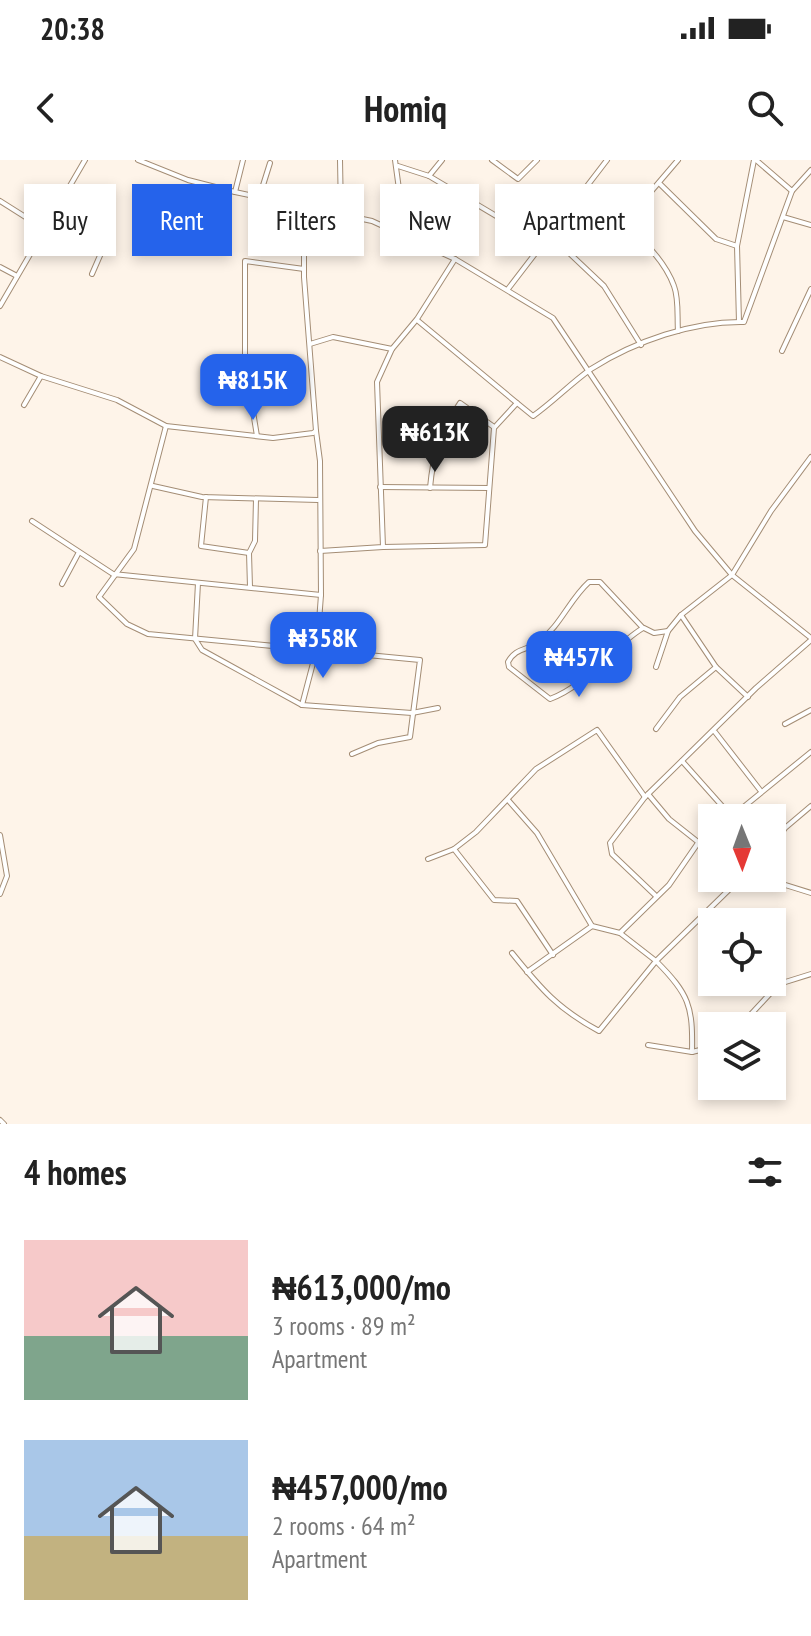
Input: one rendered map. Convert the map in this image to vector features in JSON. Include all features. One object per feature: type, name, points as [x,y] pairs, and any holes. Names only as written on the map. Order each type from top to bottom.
[{"type":"street","points":[[70,184],[85,160]]},
{"type":"street","points":[[138,160],[188,180],[248,195]]},
{"type":"street","points":[[235,192],[243,160]]},
{"type":"street","points":[[340,160],[340,184]]},
{"type":"street","points":[[429,176],[442,160]]},
{"type":"street","points":[[492,160],[518,179],[537,160]]},
{"type":"street","points":[[587,184],[607,160]]},
{"type":"street","points":[[654,189],[678,160]]},
{"type":"street","points":[[739,322],[737,246],[755,160],[792,191]]},
{"type":"street","points":[[263,184],[270,163]]},
{"type":"street","points":[[399,184],[396,163],[429,176],[495,215]]},
{"type":"street","points":[[417,319],[533,416],[588,371],[641,345],[678,331],[720,321],[744,322],[792,191],[811,170]]},
{"type":"street","points":[[659,183],[716,239],[737,246]]},
{"type":"street","points":[[0,201],[24,216]]},
{"type":"street","points":[[783,217],[811,225]]},
{"type":"street","points":[[0,306],[30,256]]},
{"type":"street","points":[[92,274],[100,256]]},
{"type":"street","points":[[302,705],[317,648],[321,595],[320,461],[304,256]]},
{"type":"street","points":[[449,256],[553,318],[695,531],[732,575],[811,639],[646,796],[624,822],[609,849],[655,895]]},
{"type":"street","points":[[508,289],[531,256]]},
{"type":"street","points":[[572,256],[604,286],[641,345]]},
{"type":"street","points":[[652,256],[676,289],[678,331]]},
{"type":"street","points":[[383,547],[377,382],[392,349],[417,319],[455,259]]},
{"type":"street","points":[[257,436],[245,363],[245,261],[304,269]]},
{"type":"street","points":[[0,267],[17,276]]},
{"type":"street","points":[[782,351],[811,289]]},
{"type":"street","points":[[310,344],[333,337],[392,349]]},
{"type":"street","points":[[0,357],[41,376],[117,400],[166,426],[273,438],[316,431]]},
{"type":"street","points":[[24,405],[41,376]]},
{"type":"street","points":[[430,488],[433,454],[442,429],[460,403],[494,428]]},
{"type":"street","points":[[320,551],[484,546],[488,534],[494,428],[517,403]]},
{"type":"street","points":[[166,426],[153,486],[134,549],[99,597],[127,624],[148,634],[420,660],[410,737],[378,743],[352,754]]},
{"type":"street","points":[[656,667],[668,631],[681,615],[732,575],[771,511],[811,457]]},
{"type":"street","points":[[153,486],[206,497],[318,500]]},
{"type":"street","points":[[380,487],[489,488]]},
{"type":"street","points":[[206,497],[201,546],[249,553]]},
{"type":"street","points":[[250,588],[249,553],[255,541],[256,499]]},
{"type":"street","points":[[32,521],[78,554],[113,574],[321,595]]},
{"type":"street","points":[[62,584],[78,554]]},
{"type":"street","points":[[643,628],[620,643],[568,690],[550,699],[508,664],[519,649],[537,644],[585,584],[593,581],[600,582],[643,628],[651,632],[668,631]]},
{"type":"street","points":[[198,583],[195,639],[202,650],[302,705],[412,713],[438,708]]},
{"type":"street","points":[[681,615],[716,667],[748,697]]},
{"type":"street","points":[[537,644],[569,670]]},
{"type":"street","points":[[656,729],[680,697],[716,667]]},
{"type":"street","points":[[785,724],[811,710]]},
{"type":"street","points":[[428,859],[454,849],[508,800],[536,769],[597,730],[646,796],[698,843],[669,885],[655,895],[620,933]]},
{"type":"street","points":[[715,732],[760,790]]},
{"type":"street","points":[[745,804],[811,752]]},
{"type":"street","points":[[682,761],[720,804]]},
{"type":"street","points":[[508,800],[537,833],[592,926],[620,933],[656,961],[686,992],[693,1021],[692,1052]]},
{"type":"street","points":[[786,827],[811,806]]},
{"type":"street","points":[[0,835],[7,876],[0,894]]},
{"type":"street","points":[[454,849],[494,900],[517,901],[553,955]]},
{"type":"street","points":[[786,885],[811,893]]},
{"type":"street","points":[[512,953],[558,1006],[599,1031],[656,961],[727,892]]},
{"type":"street","points":[[527,972],[592,926]]},
{"type":"street","points":[[753,1012],[779,984],[811,974]]},
{"type":"street","points":[[648,1045],[698,1050]]}]
